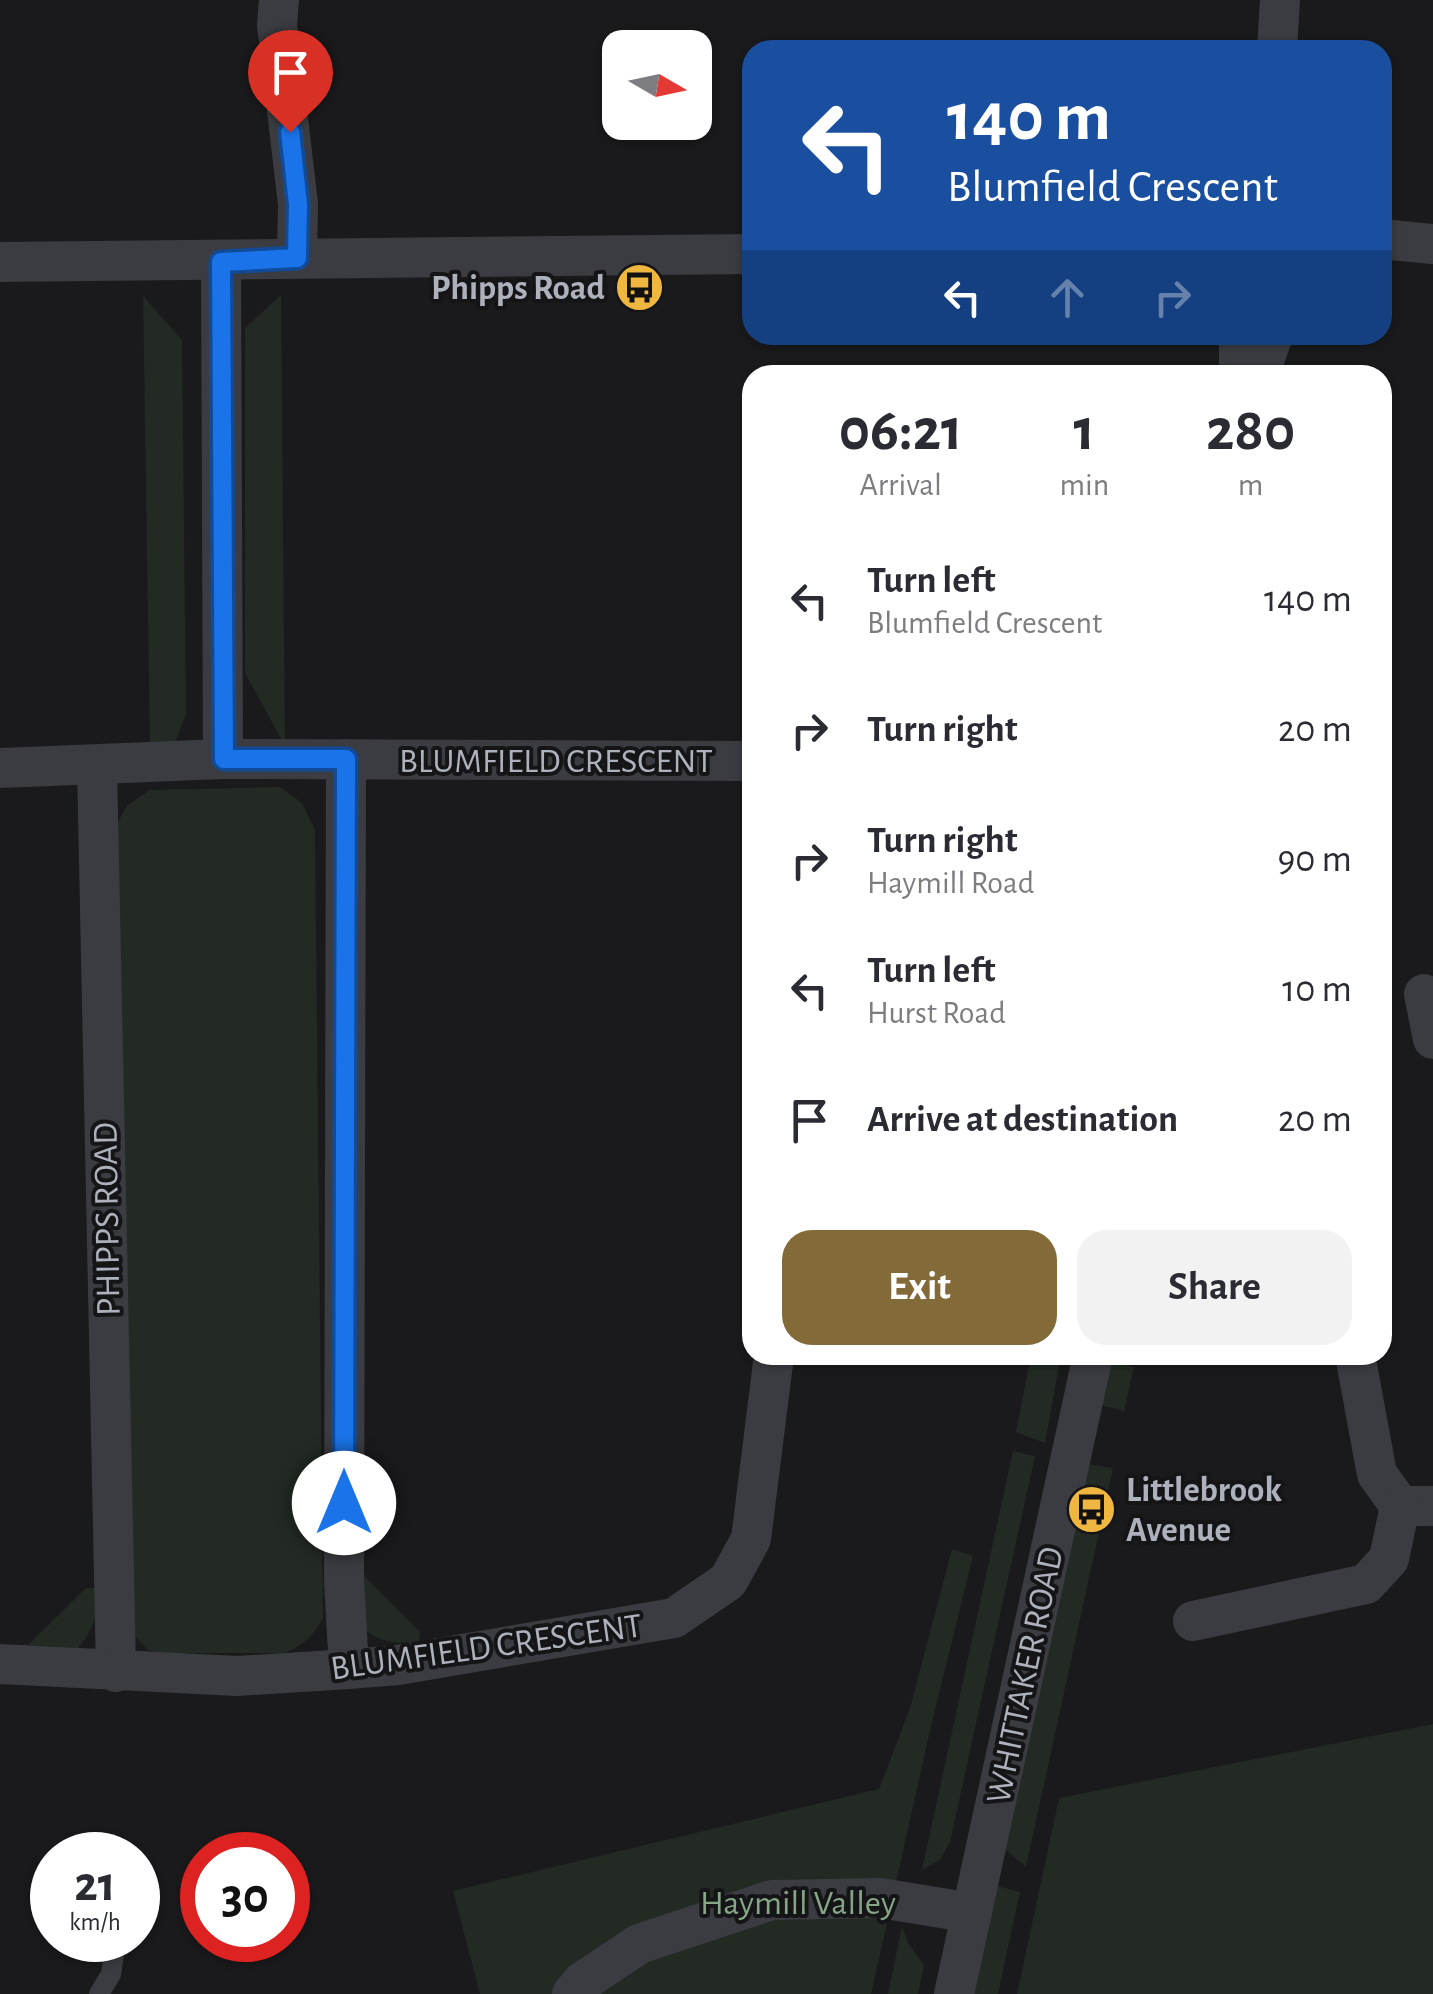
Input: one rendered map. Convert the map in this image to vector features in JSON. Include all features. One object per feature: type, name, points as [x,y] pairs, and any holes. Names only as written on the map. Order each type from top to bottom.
[{"type":"street","points":[[278,0],[277,25],[298,204],[297,258]]},
{"type":"street","points":[[1278,40],[1280,0]]},
{"type":"street","points":[[1392,240],[1432,244]]},
{"type":"street","points":[[1392,254],[1432,244]]},
{"type":"street","points":[[0,262],[742,254]]},
{"type":"street","points":[[221,262],[224,759]]},
{"type":"street","name":"BLUMFIELD CRESCENT","points":[[0,768],[224,759],[742,761]]},
{"type":"street","points":[[346,759],[344,1581],[350,1668]]},
{"type":"street","name":"PHIPPS ROAD","points":[[97,766],[116,1672]]},
{"type":"street","points":[[1424,994],[1433,1039]]},
{"type":"street","name":"BLUMFIELD CRESCENT","points":[[0,1664],[237,1676],[398,1665],[674,1618],[728,1581],[751,1540],[773,1365]]},
{"type":"street","name":"WHITTAKER ROAD","points":[[954,1994],[1091,1365]]},
{"type":"street","points":[[1193,1622],[1366,1584],[1389,1559],[1417,1506],[1376,1474],[1357,1365]]},
{"type":"street","points":[[572,1994],[582,1982],[639,1944],[772,1900],[880,1898],[972,1913]]},
{"type":"lane","points":[[99,1994],[111,1974],[113,1962]]},
{"type":"green space","points":[[281,295],[285,746],[245,673],[245,328]]},
{"type":"green space","points":[[143,296],[182,340],[186,714],[173,749],[150,748]]},
{"type":"green space","points":[[280,787],[302,803],[315,830],[323,1618],[307,1639],[285,1653],[161,1653],[148,1650],[124,1625],[116,825],[127,806],[149,790]]},
{"type":"green space","points":[[1029,1365],[1059,1365],[1045,1443],[1016,1432]]},
{"type":"green space","points":[[1103,1365],[1134,1367],[1124,1411],[1097,1404]]},
{"type":"green space","points":[[1013,1451],[1035,1456],[950,1842],[940,1860],[922,1870]]},
{"type":"green space","points":[[1086,1464],[1113,1468],[1026,1867],[999,1844]]},
{"type":"green space","name":"Haymill Valley","points":[[952,1549],[973,1556],[871,1994],[480,1994],[453,1891],[879,1789],[910,1708]]},
{"type":"green space","points":[[357,1569],[420,1632],[419,1642],[389,1641],[361,1627]]},
{"type":"green space","points":[[86,1588],[96,1588],[96,1613],[78,1648],[28,1645]]},
{"type":"green space","points":[[1433,1724],[1433,1994],[1017,1994],[1059,1798]]},
{"type":"green space","points":[[993,1885],[1020,1892],[998,1994],[969,1994]]},
{"type":"green space","points":[[902,1926],[908,1943],[924,1965],[918,1994],[888,1994]]},
{"type":"place","name":"Phipps Road","points":[[640,287]]},
{"type":"place","name":"Littlebrook Avenue","points":[[1091,1509]]},
{"type":"route","points":[[290,132],[298,204],[297,258],[221,262],[224,759],[346,759],[344,1503]]}]
